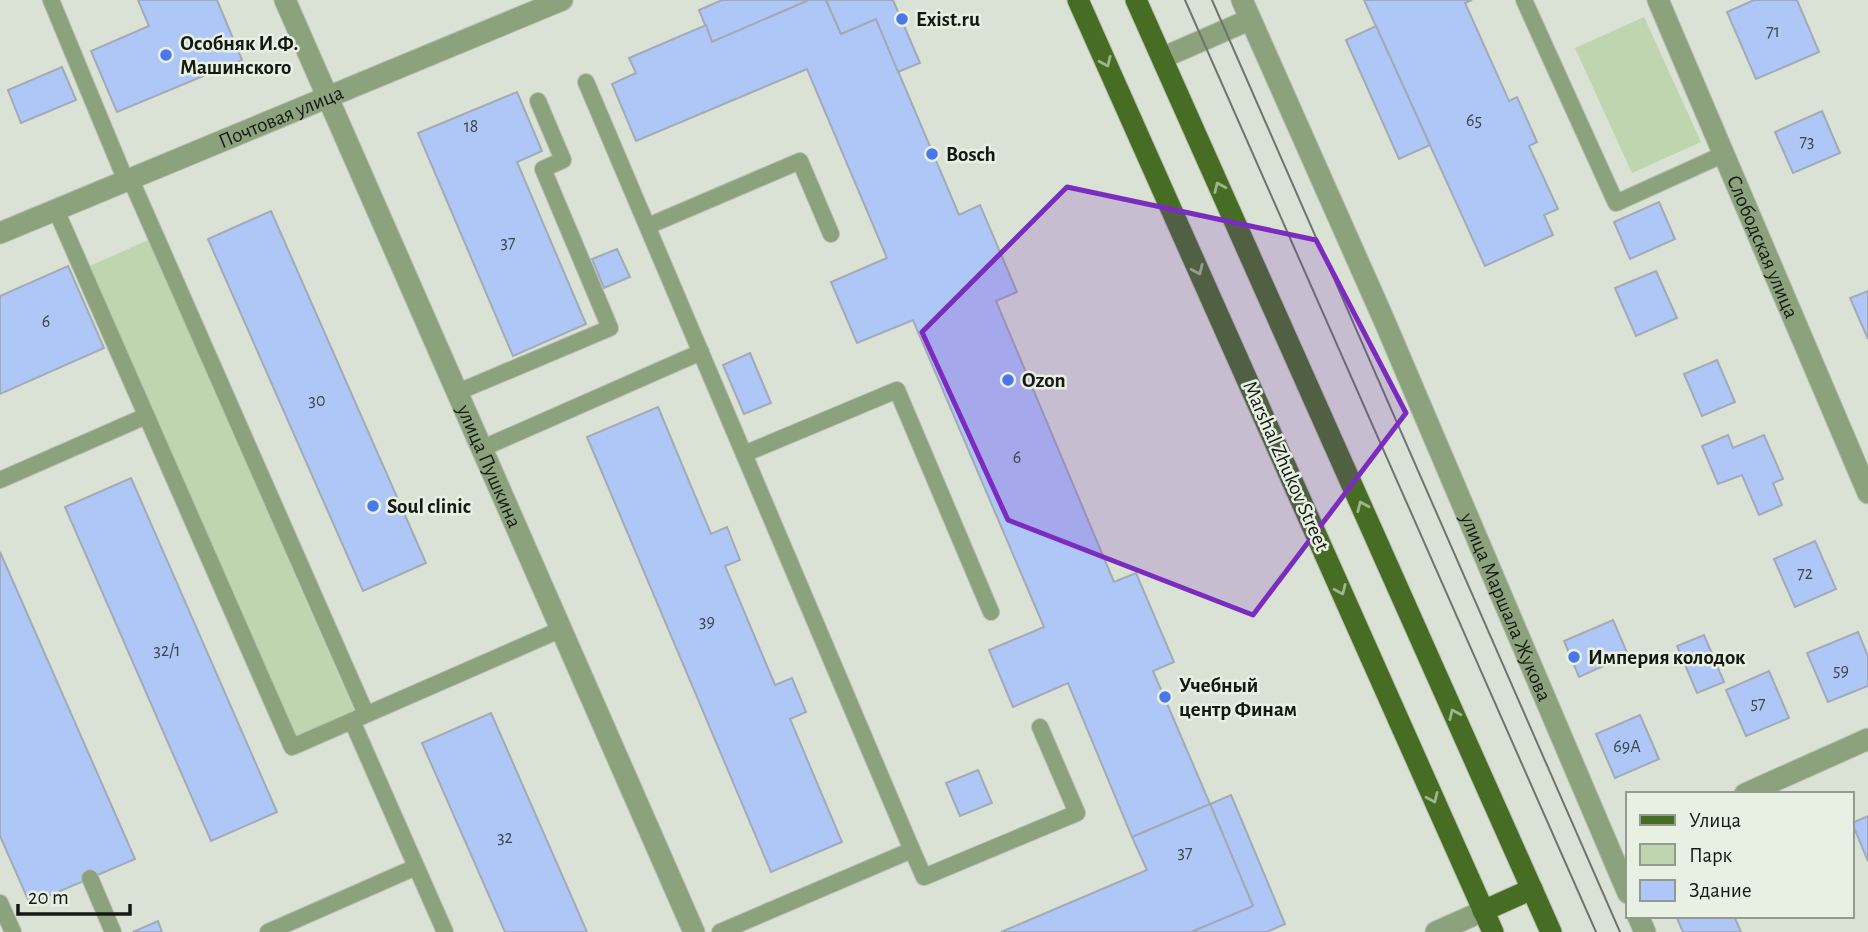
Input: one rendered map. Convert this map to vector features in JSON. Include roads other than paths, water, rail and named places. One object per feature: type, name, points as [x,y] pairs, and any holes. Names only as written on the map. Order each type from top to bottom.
[{"type":"main road","name":"Marshal Zhukov Street","points":[[1078,0],[1493,932]]},
{"type":"main road","points":[[1136,0],[1551,932]]},
{"type":"main road","points":[[1483,911],[1532,889]]},
{"type":"street","name":"улица Пушкина","points":[[285,0],[694,932]]},
{"type":"street","name":"Почтовая улица","points":[[0,233],[562,0]]},
{"type":"street","name":"Слободская улица","points":[[1658,0],[1868,492]]},
{"type":"street","points":[[1162,58],[1246,10]]},
{"type":"street","name":"улица Маршала Жукова","points":[[1246,10],[1620,849],[1626,881]]},
{"type":"street","points":[[1749,792],[1868,739]]},
{"type":"street","points":[[1436,932],[1483,911]]},
{"type":"lane","points":[[51,0],[359,718],[416,867],[445,932]]},
{"type":"lane","points":[[1524,0],[1616,203],[1722,155]]},
{"type":"lane","points":[[586,82],[924,877],[1077,813],[1040,727]]},
{"type":"lane","points":[[458,392],[610,328],[542,169],[563,160],[538,101]]},
{"type":"lane","points":[[648,226],[800,161],[831,233]]},
{"type":"lane","points":[[56,210],[292,747],[562,629]]},
{"type":"lane","points":[[483,449],[701,352]]},
{"type":"lane","points":[[744,454],[897,390],[991,612]]},
{"type":"lane","points":[[0,480],[146,416]]},
{"type":"lane","points":[[720,932],[912,850]]},
{"type":"lane","points":[[268,932],[416,867]]},
{"type":"lane","points":[[90,878],[113,932]]},
{"type":"lane","points":[[0,903],[13,932]]},
{"type":"tram line","points":[[1185,0],[1596,932]]},
{"type":"tram line","points":[[1212,0],[1620,932]]},
{"type":"place","name":"Exist.ru","points":[[902,19]]},
{"type":"place","name":"Особняк И.Ф. Машинского","points":[[166,55]]},
{"type":"place","name":"Bosch","points":[[932,154]]},
{"type":"place","name":"Ozon","points":[[1008,380]]},
{"type":"place","name":"Soul clinic","points":[[373,506]]},
{"type":"place","name":"Империя колодок","points":[[1574,657]]},
{"type":"place","name":"Учебный центр Финам","points":[[1165,697]]}]
